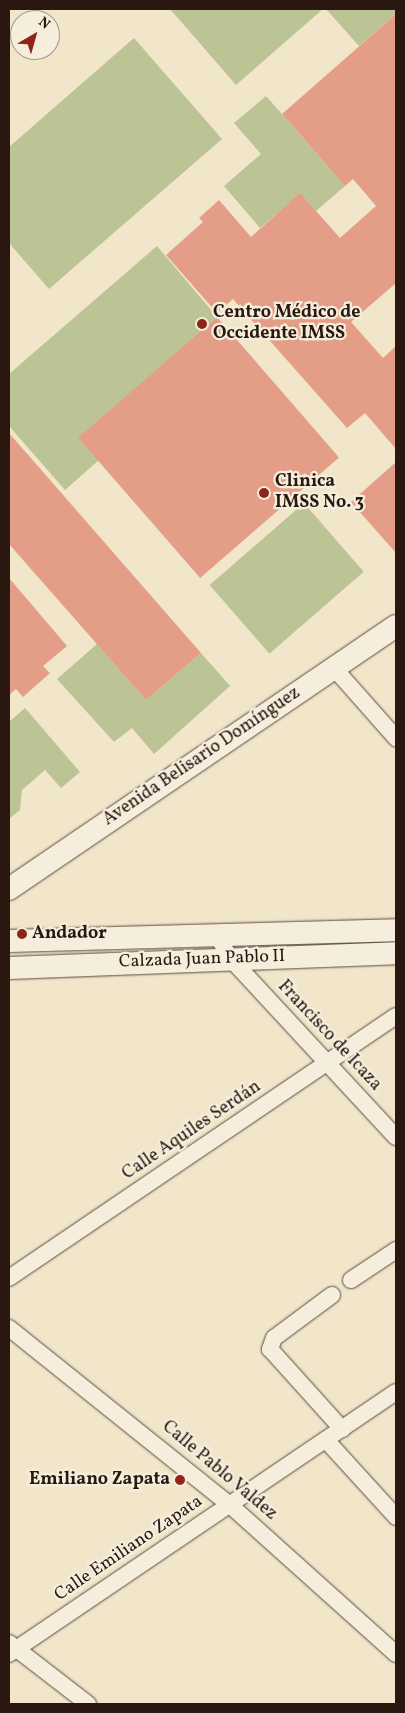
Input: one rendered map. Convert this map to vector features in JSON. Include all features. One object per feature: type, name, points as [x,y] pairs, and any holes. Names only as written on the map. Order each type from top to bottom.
[{"type":"main road","name":"Avenida Belisario Domínguez","points":[[9,889],[396,626]]},
{"type":"main road","name":"Calzada Juan Pablo II","points":[[9,941],[396,930]]},
{"type":"main road","name":"Calzada Juan Pablo II","points":[[9,968],[396,953]]},
{"type":"street","points":[[334,668],[396,738]]},
{"type":"street","name":"Francisco de Icaza","points":[[217,935],[230,958],[396,1137]]},
{"type":"street","name":"Calle Aquiles Serdán","points":[[9,1278],[396,1016]]},
{"type":"street","points":[[351,1280],[396,1250]]},
{"type":"street","points":[[332,1295],[274,1338],[270,1349],[342,1429]]},
{"type":"street","name":"Calle Pablo Valdez","points":[[9,1328],[230,1504],[396,1654]]},
{"type":"street","name":"Calle Emiliano Zapata","points":[[11,1649],[396,1392]]},
{"type":"street","points":[[326,1440],[396,1518]]},
{"type":"street","points":[[11,1649],[88,1704]]},
{"type":"green space","points":[[170,9],[323,9],[236,85]]},
{"type":"green space","points":[[326,9],[396,9],[396,14],[359,46]]},
{"type":"green space","points":[[134,38],[222,139],[49,289],[9,243],[9,147]]},
{"type":"green space","points":[[266,96],[345,186],[316,211],[300,194],[260,228],[224,186],[261,154],[234,123]]},
{"type":"green space","points":[[157,246],[217,317],[80,438],[99,460],[65,490],[9,426],[9,374]]},
{"type":"green space","points":[[304,503],[364,572],[269,654],[210,585]]},
{"type":"green space","points":[[97,644],[146,700],[201,653],[230,686],[154,754],[132,728],[114,742],[57,679]]},
{"type":"green space","points":[[25,708],[80,772],[61,788],[45,770],[22,790],[20,810],[9,819],[9,722]]},
{"type":"building","points":[[396,14],[396,283],[351,322],[383,358],[396,346],[396,449],[365,413],[347,428],[233,299],[217,313],[166,255],[203,222],[199,218],[219,200],[251,237],[300,193],[340,238],[376,206],[353,179],[345,186],[282,114]]},
{"type":"building","points":[[217,317],[339,457],[200,578],[78,438]]},
{"type":"building","points":[[9,433],[201,653],[146,700],[9,544]]},
{"type":"building","points":[[396,462],[396,553],[351,502]]},
{"type":"building","points":[[9,578],[67,646],[43,666],[50,673],[23,697],[16,689],[9,695]]},
{"type":"place","name":"Centro Médico de Occidente IMSS","points":[[202,324]]},
{"type":"place","name":"Clinica IMSS No. 3","points":[[264,493]]},
{"type":"place","name":"Andador","points":[[22,934]]},
{"type":"place","name":"Emiliano Zapata","points":[[180,1480]]}]
